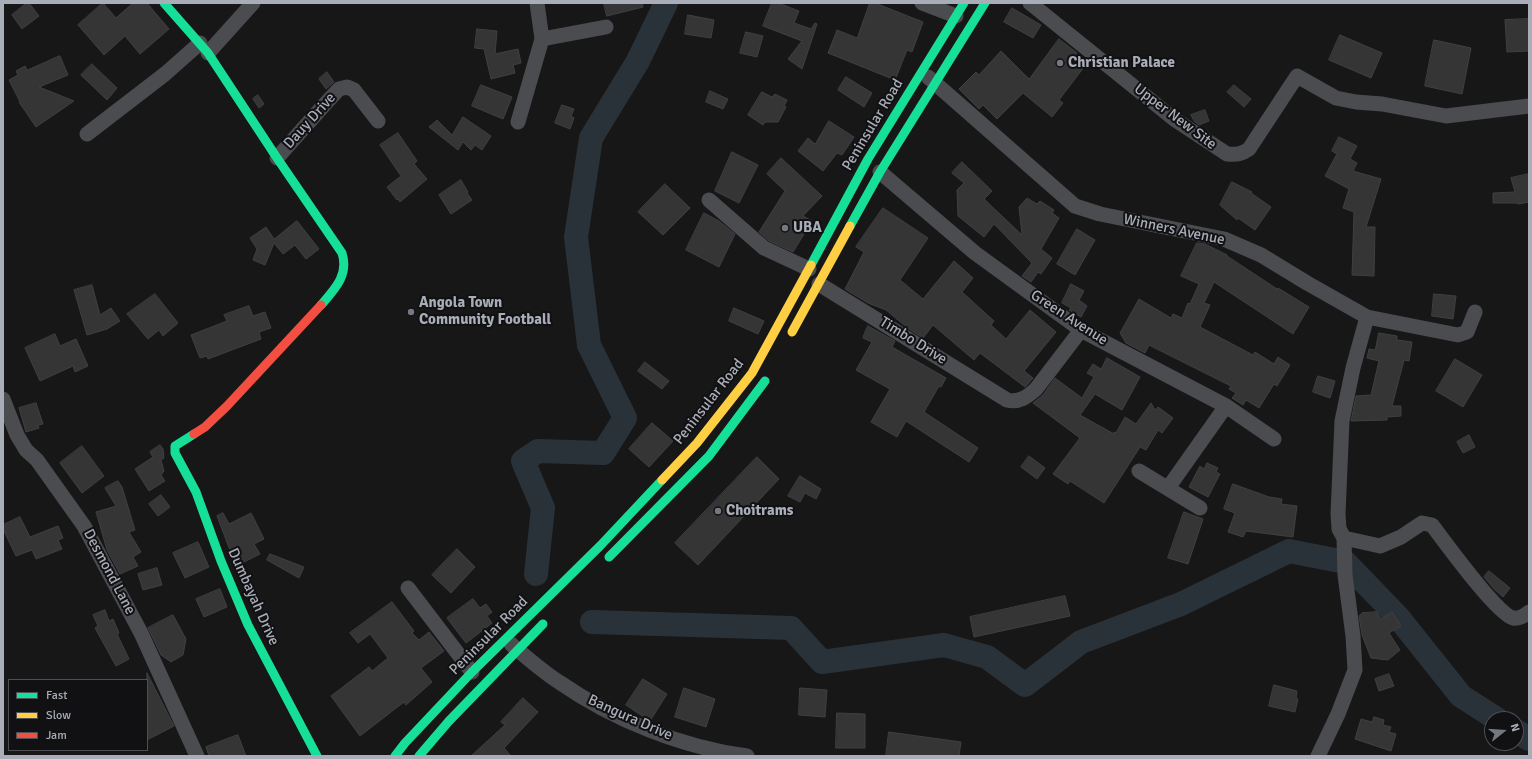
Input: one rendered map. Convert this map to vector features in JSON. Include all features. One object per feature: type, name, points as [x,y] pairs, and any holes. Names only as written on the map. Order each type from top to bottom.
[{"type":"main road","points":[[164,3],[204,48],[277,158]]},
{"type":"main road","name":"Peninsular Road","points":[[395,756],[405,743],[472,672],[600,546],[697,443],[752,373],[868,158],[964,3]]},
{"type":"main road","name":"Peninsular Road","points":[[788,339],[880,172],[985,3]]},
{"type":"main road","name":"Dumbayah Drive","points":[[277,158],[342,253],[345,262],[344,274],[337,287],[227,406],[205,427],[174,446],[175,453],[180,464],[196,492],[221,561],[248,625],[317,756]]},
{"type":"main road","name":"Peninsular Road","points":[[602,565],[709,456],[769,373]]},
{"type":"main road","name":"Peninsular Road","points":[[419,756],[450,721],[551,616]]},
{"type":"street","points":[[87,134],[165,74],[204,48],[253,3]]},
{"type":"street","points":[[518,122],[542,39],[537,3]]},
{"type":"street","points":[[922,3],[956,16]]},
{"type":"street","name":"Upper New Site","points":[[1030,3],[1174,119],[1227,154],[1236,155],[1244,153],[1249,149],[1297,76],[1336,98],[1356,102],[1382,104],[1446,116],[1529,106]]},
{"type":"street","points":[[542,39],[606,27]]},
{"type":"street","name":"Winners Avenue","points":[[921,72],[936,82],[1075,206],[1100,214],[1224,239],[1261,255],[1367,317],[1458,335],[1467,332],[1475,312]]},
{"type":"street","name":"Dauy Drive","points":[[277,158],[339,89],[347,87],[354,90],[378,121]]},
{"type":"street","name":"Green Avenue","points":[[880,172],[975,253],[1081,330],[1226,406],[1274,439]]},
{"type":"street","points":[[709,200],[764,248],[809,269]]},
{"type":"street","name":"Timbo Drive","points":[[819,284],[1007,400],[1014,402],[1028,397],[1081,330]]},
{"type":"street","points":[[1318,756],[1338,714],[1355,670],[1353,636],[1345,575],[1344,545],[1339,529],[1338,514],[1342,421],[1353,368],[1367,317]]},
{"type":"street","name":"Desmond Lane","points":[[3,399],[17,435],[26,450],[37,460],[84,526],[141,633],[197,756]]},
{"type":"street","points":[[1168,488],[1226,406]]},
{"type":"street","points":[[1139,471],[1200,508]]},
{"type":"street","points":[[1344,545],[1380,546],[1401,537],[1422,523],[1432,525],[1486,594],[1500,608],[1513,618],[1526,614]]},
{"type":"street","points":[[408,588],[472,672]]},
{"type":"street","name":"Bangura Drive","points":[[506,639],[558,682],[608,711],[650,731],[704,748],[747,756]]},
{"type":"building","points":[[29,3],[39,16],[22,29],[12,15]]},
{"type":"building","points":[[103,3],[116,18],[133,3],[147,3],[169,29],[140,54],[125,36],[104,55],[78,25]]},
{"type":"building","points":[[604,3],[642,3],[643,7],[607,16]]},
{"type":"building","points":[[772,3],[778,3],[799,11],[794,23],[811,29],[815,23],[817,24],[802,69],[788,59],[802,41],[763,26]]},
{"type":"building","points":[[870,3],[875,3],[923,22],[912,52],[907,50],[895,80],[828,53],[837,30],[857,38]]},
{"type":"building","points":[[1012,8],[1041,25],[1033,38],[1004,22]]},
{"type":"building","points":[[688,15],[714,20],[711,38],[685,34]]},
{"type":"building","points":[[1529,19],[1529,51],[1507,52],[1505,20]]},
{"type":"building","points":[[477,29],[497,31],[495,54],[518,49],[521,63],[513,65],[515,73],[491,79],[484,49],[475,48]]},
{"type":"building","points":[[746,32],[763,36],[757,57],[740,53]]},
{"type":"building","points":[[1340,35],[1382,53],[1371,78],[1329,60]]},
{"type":"building","points":[[1059,39],[1077,53],[1073,59],[1084,67],[1059,100],[1063,103],[1052,117],[1023,93],[997,119],[983,105],[979,109],[959,89],[976,72],[979,75],[1001,51],[1029,79]]},
{"type":"building","points":[[1434,40],[1471,48],[1462,94],[1425,86]]},
{"type":"building","points":[[60,56],[68,75],[39,87],[74,101],[36,127],[19,102],[9,80],[18,75],[16,71],[25,66],[27,70]]},
{"type":"building","points":[[92,64],[117,88],[107,100],[81,75]]},
{"type":"building","points":[[327,72],[334,82],[326,89],[319,79]]},
{"type":"building","points":[[846,77],[872,93],[864,107],[838,90]]},
{"type":"building","points":[[481,85],[512,97],[503,119],[472,106]]},
{"type":"building","points":[[1234,85],[1251,99],[1244,107],[1227,92]]},
{"type":"building","points":[[710,91],[728,99],[723,109],[706,102]]},
{"type":"building","points":[[762,92],[772,97],[775,94],[787,100],[784,106],[786,107],[778,122],[765,122],[763,125],[748,115]]},
{"type":"building","points":[[258,95],[264,104],[259,108],[253,99]]},
{"type":"building","points":[[562,105],[574,109],[571,116],[574,118],[570,129],[555,123]]},
{"type":"building","points":[[1205,110],[1209,121],[1199,125],[1194,121],[1191,115]]},
{"type":"building","points":[[463,117],[491,136],[482,150],[475,145],[471,150],[463,142],[458,150],[429,127],[437,120],[452,135]]},
{"type":"building","points":[[829,121],[854,137],[842,155],[837,153],[823,171],[798,151],[808,138],[815,144]]},
{"type":"building","points":[[398,133],[417,161],[414,164],[427,179],[400,202],[387,187],[401,176],[380,145]]},
{"type":"building","points":[[1339,137],[1357,146],[1350,159],[1357,163],[1353,171],[1381,179],[1366,227],[1375,227],[1374,276],[1352,275],[1354,212],[1343,208],[1349,189],[1325,176],[1337,154],[1332,151]]},
{"type":"building","points":[[732,152],[758,165],[739,203],[715,191]]},
{"type":"building","points":[[781,158],[822,196],[803,216],[812,221],[793,252],[769,241],[759,232],[785,191],[767,174]]},
{"type":"building","points":[[962,162],[992,191],[984,199],[1022,235],[1019,207],[1027,198],[1037,204],[1040,201],[1054,210],[1052,213],[1059,218],[1041,249],[1052,258],[1041,274],[1038,272],[1031,282],[1022,276],[1032,263],[994,224],[984,237],[958,216],[957,190],[964,183],[952,173]]},
{"type":"building","points":[[1529,174],[1529,202],[1518,204],[1493,203],[1493,193],[1515,192],[1511,178]]},
{"type":"building","points":[[461,180],[472,200],[451,214],[439,195]]},
{"type":"building","points":[[1232,182],[1252,192],[1251,193],[1271,207],[1255,230],[1238,218],[1237,220],[1220,205]]},
{"type":"building","points":[[665,184],[690,208],[663,235],[638,212]]},
{"type":"building","points":[[883,208],[928,238],[900,280],[923,299],[954,261],[973,278],[962,292],[994,321],[991,325],[1006,339],[1030,310],[1056,332],[1024,371],[1033,378],[1025,387],[980,353],[974,360],[933,325],[923,338],[909,329],[886,310],[868,303],[845,289],[864,252],[856,247]]},
{"type":"building","points":[[704,213],[719,221],[735,234],[719,267],[686,250]]},
{"type":"building","points":[[297,221],[319,249],[306,259],[295,245],[283,254],[274,243],[265,265],[253,260],[257,249],[250,238],[266,227],[274,239]]},
{"type":"building","points":[[1077,229],[1095,240],[1075,275],[1057,264]]},
{"type":"building","points":[[1197,243],[1205,244],[1227,255],[1277,289],[1278,288],[1309,307],[1293,334],[1214,282],[1204,303],[1210,305],[1200,327],[1253,355],[1255,352],[1274,364],[1278,357],[1290,365],[1277,386],[1274,384],[1259,408],[1246,400],[1243,405],[1232,398],[1236,393],[1229,389],[1231,386],[1149,345],[1145,353],[1126,343],[1120,333],[1139,299],[1171,318],[1173,314],[1182,318],[1188,303],[1190,304],[1199,284],[1181,276]]},
{"type":"building","points":[[1071,284],[1084,291],[1079,300],[1087,306],[1081,317],[1069,310],[1071,308],[1062,303]]},
{"type":"building","points":[[92,285],[100,315],[111,308],[120,321],[107,329],[87,335],[74,290]]},
{"type":"building","points":[[155,294],[178,323],[163,336],[159,330],[148,339],[127,314]]},
{"type":"building","points":[[1434,294],[1456,296],[1453,319],[1432,316]]},
{"type":"building","points":[[249,306],[253,316],[265,312],[271,328],[259,332],[261,339],[208,359],[207,356],[200,358],[191,335],[227,321],[224,315]]},
{"type":"building","points":[[734,308],[764,321],[758,334],[729,321]]},
{"type":"building","points":[[868,326],[895,341],[892,347],[946,378],[941,387],[939,386],[924,412],[978,448],[969,462],[906,421],[897,437],[871,422],[890,389],[856,370],[872,342],[863,338]]},
{"type":"building","points":[[1379,333],[1397,336],[1397,340],[1412,342],[1409,361],[1404,360],[1392,406],[1401,406],[1401,416],[1387,417],[1387,420],[1351,421],[1356,396],[1371,395],[1379,361],[1367,358],[1369,349],[1375,350]]},
{"type":"building","points":[[55,334],[60,346],[76,339],[88,366],[75,372],[73,366],[40,381],[25,348]]},
{"type":"building","points":[[1107,358],[1140,377],[1122,410],[1095,394],[1080,415],[1114,434],[1125,417],[1136,424],[1151,403],[1155,410],[1158,407],[1173,418],[1162,433],[1158,430],[1146,450],[1140,447],[1104,503],[1070,481],[1068,484],[1053,474],[1080,438],[1033,403],[1043,395],[1055,378],[1082,398],[1094,377],[1087,373],[1093,364],[1101,369]]},
{"type":"building","points":[[1455,359],[1482,375],[1463,407],[1436,391]]},
{"type":"building","points":[[645,362],[669,381],[662,389],[638,371]]},
{"type":"building","points":[[1318,376],[1335,381],[1330,398],[1313,392]]},
{"type":"building","points":[[36,403],[43,424],[38,425],[39,428],[26,432],[19,408]]},
{"type":"building","points":[[652,423],[673,441],[649,467],[629,449]]},
{"type":"building","points":[[1469,435],[1475,447],[1463,453],[1457,442]]},
{"type":"building","points":[[160,445],[163,449],[164,458],[161,460],[164,471],[161,475],[165,481],[149,491],[135,469],[153,457],[150,452]]},
{"type":"building","points":[[82,446],[104,476],[82,493],[60,463]]},
{"type":"building","points":[[1029,456],[1045,468],[1037,479],[1021,467]]},
{"type":"building","points":[[757,457],[779,479],[698,565],[675,543]]},
{"type":"building","points":[[1207,463],[1218,468],[1216,472],[1220,474],[1208,497],[1189,487],[1200,466],[1204,469]]},
{"type":"building","points":[[800,476],[821,489],[816,499],[805,493],[800,502],[788,496]]},
{"type":"building","points":[[118,481],[122,487],[135,530],[129,532],[141,552],[133,557],[138,566],[120,574],[107,550],[96,512],[116,506],[105,488]]},
{"type":"building","points":[[1233,484],[1269,497],[1282,499],[1281,504],[1297,506],[1293,537],[1246,531],[1243,537],[1228,532],[1235,513],[1224,509]]},
{"type":"building","points":[[161,495],[170,507],[158,516],[149,504]]},
{"type":"building","points":[[1184,512],[1203,519],[1188,564],[1168,558]]},
{"type":"building","points":[[223,513],[229,524],[251,513],[264,539],[254,544],[260,554],[236,566],[217,516]]},
{"type":"building","points":[[20,517],[30,537],[58,526],[63,538],[58,540],[62,549],[36,559],[32,550],[16,556],[3,529],[3,525]]},
{"type":"building","points":[[198,542],[209,567],[185,578],[173,553]]},
{"type":"building","points":[[457,549],[475,567],[451,593],[432,575]]},
{"type":"building","points":[[270,554],[304,567],[299,578],[267,560]]},
{"type":"building","points":[[157,568],[162,585],[143,590],[138,574]]},
{"type":"building","points":[[1489,571],[1510,588],[1503,597],[1484,577]]},
{"type":"building","points":[[220,589],[227,607],[204,617],[196,599]]},
{"type":"building","points":[[1065,596],[1070,616],[974,637],[970,617]]},
{"type":"building","points":[[473,599],[480,608],[486,604],[492,612],[487,616],[492,623],[466,643],[447,618]]},
{"type":"building","points":[[392,602],[414,631],[412,633],[419,640],[429,632],[444,651],[421,668],[432,682],[406,705],[404,702],[360,736],[331,696],[369,667],[372,671],[388,658],[370,634],[358,643],[350,633]]},
{"type":"building","points":[[105,610],[109,621],[113,619],[119,633],[117,634],[129,659],[116,666],[95,628],[98,626],[93,615]]},
{"type":"building","points":[[1377,612],[1381,619],[1392,612],[1401,626],[1389,633],[1400,650],[1388,660],[1371,658],[1362,635],[1359,616],[1362,613]]},
{"type":"building","points":[[173,615],[186,639],[183,655],[171,662],[161,655],[148,628]]},
{"type":"building","points":[[147,673],[174,726],[148,739],[148,679]]},
{"type":"building","points":[[1389,674],[1394,686],[1379,691],[1375,679]]},
{"type":"building","points":[[643,679],[667,694],[650,721],[626,705]]},
{"type":"building","points":[[1274,685],[1297,691],[1296,698],[1298,699],[1295,712],[1269,706]]},
{"type":"building","points":[[684,688],[715,699],[706,727],[675,717]]},
{"type":"building","points":[[800,688],[827,690],[825,717],[799,715]]},
{"type":"building","points":[[523,698],[538,712],[504,748],[511,756],[471,756],[505,725],[501,722]]},
{"type":"building","points":[[837,713],[865,714],[865,748],[836,748]]},
{"type":"building","points":[[1374,717],[1384,720],[1383,725],[1391,727],[1389,732],[1396,734],[1391,751],[1355,739],[1361,719],[1372,722]]},
{"type":"building","points":[[889,732],[961,742],[959,756],[886,756]]},
{"type":"building","points":[[238,735],[246,756],[209,756],[206,747]]},
{"type":"waterway","points":[[536,574],[543,508],[523,461],[538,451],[603,453],[625,418],[589,345],[576,237],[591,138],[638,61],[666,3]]},
{"type":"waterway","points":[[592,622],[791,628],[822,662],[944,645],[987,657],[1025,685],[1081,642],[1181,604],[1289,551],[1345,562],[1398,617],[1461,696],[1484,711]]},
{"type":"waterway","points":[[1524,736],[1529,739]]},
{"type":"traffic: fast","points":[[164,3],[208,53],[342,253],[344,261],[342,275],[336,287],[321,305]]},
{"type":"traffic: fast","points":[[811,265],[868,159],[964,3]]},
{"type":"traffic: fast","points":[[850,226],[880,172],[985,3]]},
{"type":"traffic: fast","points":[[609,557],[709,456],[765,381]]},
{"type":"traffic: fast","points":[[194,434],[175,446],[175,453],[196,492],[221,561],[248,625],[317,756]]},
{"type":"traffic: fast","points":[[395,756],[405,743],[472,672],[600,546],[662,480]]},
{"type":"traffic: fast","points":[[419,756],[449,721],[543,624]]},
{"type":"traffic: slow","points":[[792,332],[850,226]]},
{"type":"traffic: slow","points":[[662,480],[697,443],[752,373],[811,265]]},
{"type":"traffic: jam","points":[[194,434],[205,427],[227,406],[321,305]]},
{"type":"place","name":"Christian Palace","points":[[1060,63]]},
{"type":"place","name":"UBA","points":[[785,228]]},
{"type":"place","name":"Angola Town Community Football","points":[[411,312]]},
{"type":"place","name":"Choitrams","points":[[718,511]]}]
